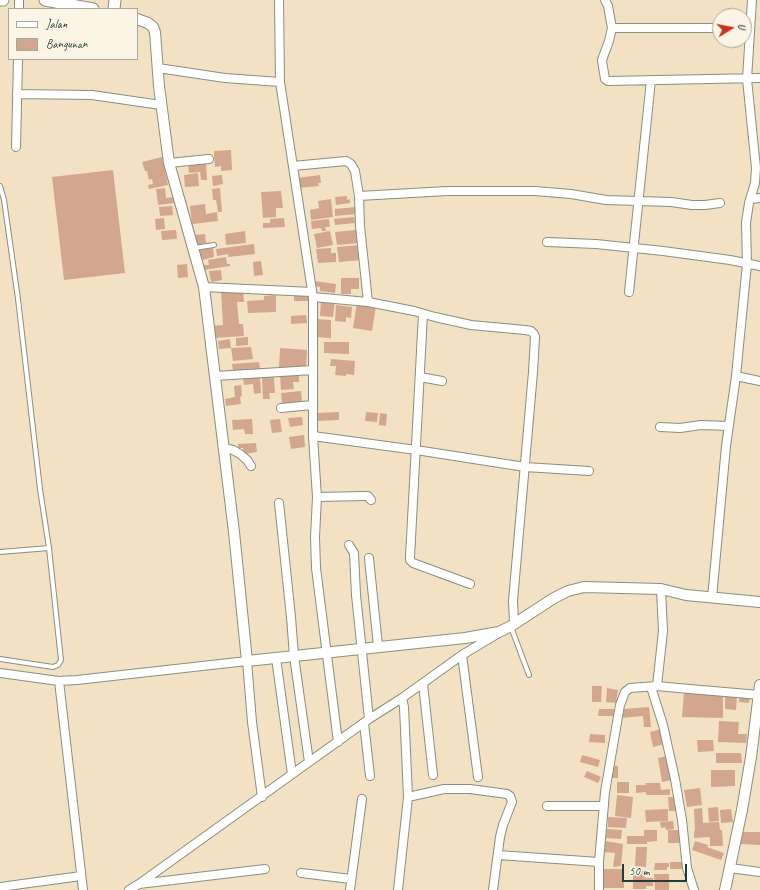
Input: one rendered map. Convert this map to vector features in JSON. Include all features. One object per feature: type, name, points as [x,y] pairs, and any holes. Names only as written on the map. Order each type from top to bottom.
[{"type":"main road","points":[[45,0],[88,8]]},
{"type":"street","points":[[280,0],[280,82],[312,294],[312,405],[317,497],[315,537],[316,568],[338,742]]},
{"type":"street","points":[[605,0],[609,11],[612,28],[610,41],[602,60],[605,79],[613,81],[760,78]]},
{"type":"street","points":[[138,19],[148,23],[156,32],[161,105],[169,163],[204,287],[234,532],[252,722],[262,797]]},
{"type":"street","points":[[612,28],[712,28]]},
{"type":"street","points":[[712,598],[747,264],[746,223],[755,183],[756,168],[747,79],[747,48]]},
{"type":"street","points":[[16,147],[18,60]]},
{"type":"street","points":[[158,68],[226,78],[280,82]]},
{"type":"street","points":[[629,292],[651,80]]},
{"type":"street","points":[[17,94],[92,95],[161,105]]},
{"type":"street","points":[[169,163],[209,159]]},
{"type":"street","points":[[293,166],[346,161],[351,164],[355,171],[359,196],[360,226],[368,302]]},
{"type":"street","points":[[359,196],[446,191],[535,190],[567,193],[606,200],[671,202],[692,205],[720,203]]},
{"type":"street","points":[[751,199],[760,198]]},
{"type":"street","points":[[547,242],[596,244],[685,254],[760,266]]},
{"type":"street","points":[[204,287],[312,294],[405,308],[423,314],[471,325],[525,330],[531,331],[534,334],[533,372],[513,601],[513,625]]},
{"type":"street","points":[[423,314],[410,560],[413,563],[470,584]]},
{"type":"street","points":[[215,376],[313,370]]},
{"type":"street","points":[[736,376],[760,381]]},
{"type":"street","points":[[420,377],[442,380]]},
{"type":"street","points":[[281,408],[312,405]]},
{"type":"street","points":[[660,427],[680,428],[701,425],[729,426]]},
{"type":"street","points":[[313,436],[416,450],[525,468],[589,471]]},
{"type":"street","points":[[223,448],[233,450],[240,454],[251,466]]},
{"type":"street","points":[[317,497],[368,496],[371,500]]},
{"type":"street","points":[[278,503],[300,707],[309,762]]},
{"type":"street","points":[[349,545],[354,553],[370,776]]},
{"type":"street","points":[[369,558],[378,646]]},
{"type":"street","points":[[129,890],[262,797],[366,721],[423,684],[462,655],[513,625],[554,598],[577,588],[584,587],[637,588],[656,589],[712,598],[760,602]]},
{"type":"street","points":[[656,589],[663,631],[654,686],[675,779],[682,820],[687,868],[694,890]]},
{"type":"street","points":[[0,673],[59,681],[92,679],[378,646],[465,638],[499,632]]},
{"type":"street","points":[[462,655],[478,777]]},
{"type":"street","points":[[276,658],[292,774]]},
{"type":"street","points":[[59,681],[83,890]]},
{"type":"street","points":[[423,684],[433,775]]},
{"type":"street","points":[[599,890],[599,862],[604,806],[620,705],[625,692],[630,688],[654,686],[760,691],[742,810],[725,890]]},
{"type":"street","points":[[398,890],[408,796],[404,707],[402,698]]},
{"type":"street","points":[[408,796],[444,788],[470,789],[507,794],[512,799],[503,825],[494,890]]},
{"type":"street","points":[[350,890],[362,799]]},
{"type":"street","points":[[547,806],[604,806]]},
{"type":"street","points":[[498,855],[599,862]]},
{"type":"street","points":[[730,868],[760,872]]},
{"type":"street","points":[[139,884],[265,869]]},
{"type":"street","points":[[301,872],[351,879]]},
{"type":"street","points":[[0,887],[81,876]]},
{"type":"lane","points":[[0,187],[4,200],[16,284],[49,548],[61,660],[58,665],[53,667],[0,659]]},
{"type":"lane","points":[[193,248],[214,245]]},
{"type":"lane","points":[[0,552],[49,548]]},
{"type":"lane","points":[[513,625],[529,675]]},
{"type":"building","points":[[231,150],[232,170],[221,171],[221,166],[215,167],[214,151]]},
{"type":"building","points":[[162,157],[168,185],[149,189],[148,185],[153,184],[152,179],[149,180],[147,171],[145,171],[142,162]]},
{"type":"building","points":[[206,162],[207,180],[201,180],[200,172],[189,173],[188,163]]},
{"type":"building","points":[[113,170],[125,273],[64,280],[52,177]]},
{"type":"building","points":[[198,173],[199,186],[185,187],[184,175]]},
{"type":"building","points":[[222,175],[223,184],[213,186],[212,176]]},
{"type":"building","points":[[320,175],[321,183],[318,183],[319,186],[298,188],[297,178]]},
{"type":"building","points":[[165,188],[166,198],[173,197],[174,203],[158,205],[156,189]]},
{"type":"building","points":[[220,188],[222,212],[218,212],[216,200],[213,200],[212,189]]},
{"type":"building","points":[[281,191],[283,208],[276,208],[276,217],[263,218],[261,192]]},
{"type":"building","points":[[347,196],[347,200],[350,199],[350,203],[336,205],[335,197]]},
{"type":"building","points":[[331,199],[333,217],[311,220],[310,210],[319,208],[318,201]]},
{"type":"building","points":[[205,204],[206,214],[217,212],[218,221],[192,224],[190,206]]},
{"type":"building","points":[[172,206],[173,215],[160,216],[159,207]]},
{"type":"building","points":[[356,207],[357,214],[335,216],[335,209]]},
{"type":"building","points":[[354,217],[355,223],[335,225],[334,219]]},
{"type":"building","points":[[164,218],[165,229],[156,230],[155,219]]},
{"type":"building","points":[[284,218],[285,227],[263,228],[263,223],[270,223],[270,219]]},
{"type":"building","points":[[329,219],[330,227],[325,227],[326,231],[322,231],[321,228],[312,229],[311,221]]},
{"type":"building","points":[[176,230],[177,239],[162,240],[161,231]]},
{"type":"building","points":[[356,230],[358,243],[337,245],[335,232]]},
{"type":"building","points":[[245,231],[246,243],[226,245],[225,234]]},
{"type":"building","points":[[330,231],[333,245],[317,248],[314,234]]},
{"type":"building","points":[[205,234],[206,243],[196,245],[195,235]]},
{"type":"building","points":[[254,244],[255,254],[228,257],[228,254],[217,256],[216,249]]},
{"type":"building","points":[[361,245],[362,260],[339,262],[337,247]]},
{"type":"building","points":[[213,248],[214,257],[202,260],[200,250]]},
{"type":"building","points":[[331,248],[331,253],[336,253],[336,262],[318,263],[316,249]]},
{"type":"building","points":[[226,257],[227,264],[230,264],[230,266],[204,270],[203,265],[209,265],[208,260]]},
{"type":"building","points":[[261,261],[263,275],[254,276],[253,262]]},
{"type":"building","points":[[187,264],[188,277],[178,278],[177,265]]},
{"type":"building","points":[[221,270],[222,280],[211,282],[209,271]]},
{"type":"building","points":[[341,278],[359,278],[359,289],[351,289],[351,294],[341,294]]},
{"type":"building","points":[[314,281],[336,284],[335,293],[320,291],[320,287],[314,286]]},
{"type":"building","points":[[221,290],[243,290],[244,302],[237,302],[239,324],[243,324],[244,336],[214,338],[213,326],[223,325]]},
{"type":"building","points":[[294,293],[308,293],[308,301],[294,301]]},
{"type":"building","points":[[276,295],[276,312],[248,313],[247,301],[264,300],[264,296]]},
{"type":"building","points":[[321,299],[335,300],[333,317],[320,316]]},
{"type":"building","points":[[357,303],[376,306],[372,331],[353,328]]},
{"type":"building","points":[[336,305],[352,307],[351,318],[346,317],[346,322],[335,321]]},
{"type":"building","points":[[306,315],[307,323],[291,324],[291,316]]},
{"type":"building","points":[[316,319],[331,320],[331,338],[315,337]]},
{"type":"building","points":[[248,337],[248,345],[236,346],[236,338]]},
{"type":"building","points":[[230,339],[231,348],[219,349],[218,341]]},
{"type":"building","points":[[324,342],[349,342],[349,354],[324,353]]},
{"type":"building","points":[[251,347],[253,359],[233,361],[231,348]]},
{"type":"building","points":[[280,348],[307,350],[306,369],[279,368]]},
{"type":"building","points":[[331,359],[355,361],[354,375],[335,375],[336,366],[330,366]]},
{"type":"building","points":[[259,362],[260,369],[233,371],[232,364]]},
{"type":"building","points":[[299,372],[299,382],[293,382],[294,389],[281,390],[280,373]]},
{"type":"building","points":[[260,377],[261,393],[254,394],[253,384],[244,385],[243,378]]},
{"type":"building","points":[[274,377],[275,393],[269,393],[270,399],[263,399],[262,378]]},
{"type":"building","points":[[241,385],[241,404],[226,406],[225,399],[235,397],[234,386]]},
{"type":"building","points":[[301,391],[302,402],[282,403],[281,393]]},
{"type":"building","points":[[339,412],[339,420],[316,421],[316,413]]},
{"type":"building","points":[[366,412],[378,413],[377,422],[365,421]]},
{"type":"building","points":[[380,413],[387,414],[386,426],[379,425]]},
{"type":"building","points":[[302,417],[303,425],[290,427],[288,418]]},
{"type":"building","points":[[252,419],[253,434],[245,434],[244,429],[233,430],[232,420]]},
{"type":"building","points":[[280,419],[282,432],[272,433],[270,420]]},
{"type":"building","points":[[304,435],[305,447],[291,449],[289,437]]},
{"type":"building","points":[[256,443],[257,452],[244,454],[243,448],[238,448],[238,444]]},
{"type":"building","points":[[592,686],[602,686],[601,702],[592,702]]},
{"type":"building","points":[[607,688],[618,690],[616,703],[606,702]]},
{"type":"building","points":[[684,692],[723,694],[723,718],[682,717]]},
{"type":"building","points":[[725,695],[737,696],[736,710],[725,709]]},
{"type":"building","points":[[740,695],[750,696],[749,703],[739,702]]},
{"type":"building","points":[[649,707],[651,727],[644,727],[643,716],[620,718],[623,709]]},
{"type":"building","points":[[599,709],[616,709],[616,716],[598,716]]},
{"type":"building","points":[[719,721],[739,722],[738,734],[747,734],[746,743],[718,742]]},
{"type":"building","points":[[661,729],[664,744],[653,747],[650,732]]},
{"type":"building","points":[[590,734],[605,735],[605,743],[589,742]]},
{"type":"building","points":[[697,740],[713,740],[714,751],[698,752]]},
{"type":"building","points":[[716,753],[741,753],[742,763],[716,763]]},
{"type":"building","points":[[582,755],[600,760],[598,767],[580,762]]},
{"type":"building","points":[[667,756],[672,780],[662,782],[658,758]]},
{"type":"building","points":[[610,765],[618,766],[618,778],[610,778]]},
{"type":"building","points":[[711,770],[735,770],[735,786],[711,787]]},
{"type":"building","points":[[587,771],[601,777],[598,783],[584,777]]},
{"type":"building","points":[[617,782],[629,782],[629,793],[617,793]]},
{"type":"building","points":[[645,783],[660,783],[661,790],[670,789],[670,795],[646,795],[646,792],[636,793],[636,785],[646,785]]},
{"type":"building","points":[[700,788],[702,805],[687,807],[684,790]]},
{"type":"building","points":[[617,795],[633,797],[631,818],[615,816]]},
{"type":"building","points":[[668,797],[677,797],[678,811],[669,811]]},
{"type":"building","points":[[718,807],[719,821],[709,822],[708,808]]},
{"type":"building","points":[[702,808],[703,823],[719,822],[720,830],[722,830],[723,846],[710,846],[710,837],[694,838],[694,809]]},
{"type":"building","points":[[668,809],[668,821],[646,822],[645,810]]},
{"type":"building","points":[[731,809],[733,822],[721,823],[720,810]]},
{"type":"building","points":[[608,817],[627,818],[626,828],[608,827]]},
{"type":"building","points":[[673,821],[674,829],[666,830],[665,827],[661,828],[660,822]]},
{"type":"building","points":[[607,829],[622,830],[621,839],[606,838]]},
{"type":"building","points":[[644,830],[657,830],[657,841],[647,842],[647,844],[627,844],[627,836],[644,836]]},
{"type":"building","points":[[668,830],[679,830],[679,843],[668,843]]},
{"type":"building","points":[[741,832],[760,832],[760,845],[741,844]]},
{"type":"building","points":[[605,841],[623,844],[621,866],[613,867],[615,853],[603,852]]},
{"type":"building","points":[[695,841],[708,845],[707,847],[724,853],[721,860],[692,850]]},
{"type":"building","points":[[636,847],[647,847],[646,867],[635,866]]},
{"type":"building","points":[[670,862],[686,862],[686,869],[670,869]]},
{"type":"building","points":[[655,863],[669,863],[669,867],[667,867],[667,870],[654,870]]},
{"type":"building","points":[[600,869],[624,869],[624,888],[600,888]]},
{"type":"building","points":[[633,871],[646,871],[646,878],[653,878],[653,886],[646,886],[646,889],[633,889]]},
{"type":"building","points":[[654,874],[669,874],[669,890],[655,890]]}]
